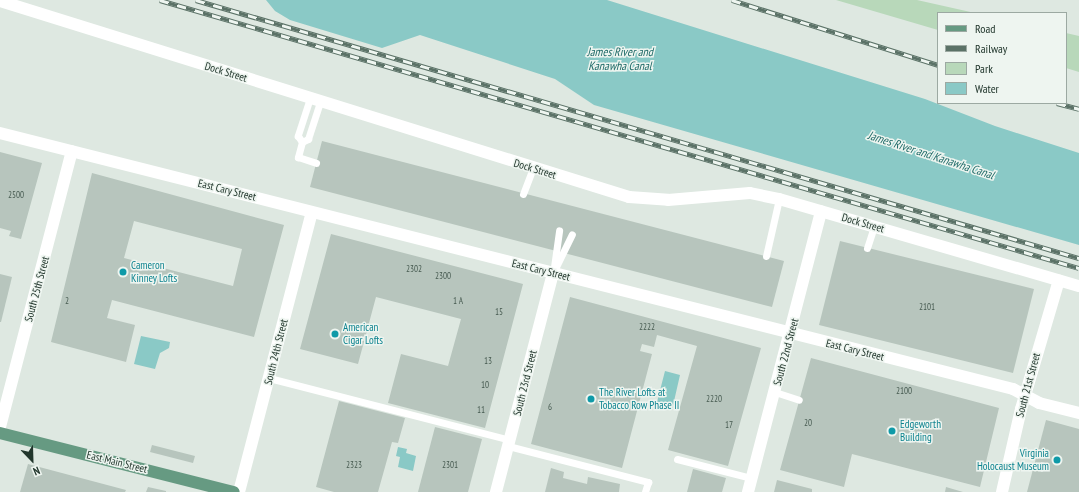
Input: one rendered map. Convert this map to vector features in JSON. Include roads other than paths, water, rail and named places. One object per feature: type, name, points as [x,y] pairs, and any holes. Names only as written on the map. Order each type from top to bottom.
[{"type":"main road","name":"East Main Street","points":[[0,433],[234,492]]},
{"type":"street","name":"Dock Street","points":[[0,1],[614,193],[651,200],[735,193],[779,199],[1079,286]]},
{"type":"street","name":"East Cary Street","points":[[0,133],[1013,390],[1039,403],[1079,413]]},
{"type":"street","name":"South 25th Street","points":[[0,427],[72,151]]},
{"type":"street","name":"South 22nd Street","points":[[748,492],[791,333],[821,211]]},
{"type":"street","name":"South 24th Street","points":[[240,492],[312,212]]},
{"type":"street","name":"South 23rd Street","points":[[496,492],[553,273]]},
{"type":"street","name":"South 21st Street","points":[[1002,492],[1025,396],[1059,280]]},
{"type":"lane","points":[[302,142],[298,136],[315,100]]},
{"type":"lane","points":[[315,100],[308,139],[302,142],[298,157],[316,163]]},
{"type":"lane","points":[[523,194],[533,168]]},
{"type":"lane","points":[[766,256],[779,199]]},
{"type":"lane","points":[[867,248],[874,226]]},
{"type":"lane","points":[[553,273],[559,230]]},
{"type":"lane","points":[[553,273],[572,234]]},
{"type":"lane","points":[[269,378],[648,482],[645,492]]},
{"type":"lane","points":[[775,392],[799,400]]},
{"type":"lane","points":[[677,459],[751,478]]},
{"type":"water","name":"James River and Kanawha Canal","points":[[266,0],[607,0],[925,99],[995,126],[1079,153],[1079,245],[594,105],[555,79],[420,35],[382,48],[290,20],[275,11]]},
{"type":"water","points":[[141,336],[170,342],[169,348],[160,353],[155,369],[134,364]]},
{"type":"water","points":[[665,371],[680,375],[672,410],[660,407],[655,410],[652,404],[657,402]]},
{"type":"water","points":[[398,447],[407,449],[406,453],[416,456],[413,471],[398,467],[400,457],[396,456]]},
{"type":"railway","points":[[160,0],[1079,268]]},
{"type":"railway","points":[[196,0],[1079,258]]},
{"type":"railway","points":[[732,0],[937,65]]},
{"type":"railway","points":[[1061,104],[1079,109]]},
{"type":"place","name":"Cameron Kinney Lofts","points":[[123,272]]},
{"type":"place","name":"American Cigar Lofts","points":[[335,334]]},
{"type":"place","name":"The River Lofts at Tobacco Row Phase II","points":[[591,399]]},
{"type":"place","name":"Edgeworth Building","points":[[892,431]]},
{"type":"place","name":"Virginia Holocaust Museum","points":[[1057,460]]}]
